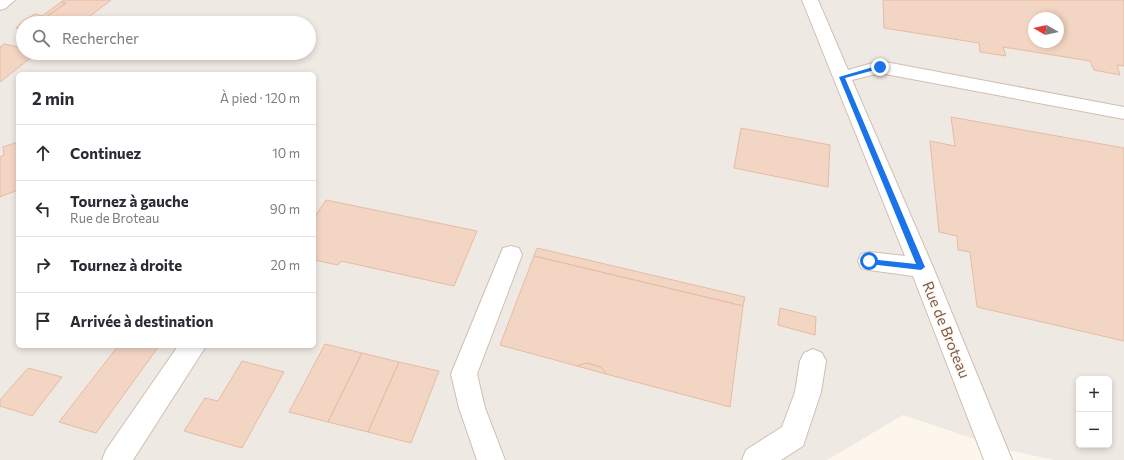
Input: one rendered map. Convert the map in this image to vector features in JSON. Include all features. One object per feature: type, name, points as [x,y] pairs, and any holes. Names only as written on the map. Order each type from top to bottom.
[{"type":"street","points":[[0,5],[7,0]]},
{"type":"street","name":"Rue de Broteau","points":[[810,0],[921,267],[998,460]]},
{"type":"street","points":[[842,77],[880,67],[1124,113]]},
{"type":"street","points":[[490,460],[472,408],[464,374],[511,255]]},
{"type":"street","points":[[869,261],[921,267]]},
{"type":"street","points":[[116,460],[192,348]]},
{"type":"street","points":[[756,460],[793,436],[808,392],[813,361]]},
{"type":"shaded area","points":[[0,0],[1124,0],[1124,460],[1054,460],[1004,449],[903,415],[827,460],[0,460]]},
{"type":"building","points":[[64,0],[111,0],[90,16],[47,16],[66,3],[61,2]]},
{"type":"building","points":[[883,0],[1124,0],[1124,66],[1117,65],[1120,75],[1094,70],[1090,61],[1003,47],[1006,56],[980,52],[979,43],[884,28]]},
{"type":"building","points":[[61,2],[66,3],[47,16],[42,16]]},
{"type":"building","points":[[35,14],[42,16],[32,16]]},
{"type":"building","points":[[4,44],[16,47],[16,60],[28,60],[0,82],[0,47]]},
{"type":"building","points":[[951,117],[1124,148],[1124,341],[977,307],[970,252],[958,250],[957,236],[939,232],[930,141],[955,146]]},
{"type":"building","points":[[741,128],[830,145],[828,187],[734,168]]},
{"type":"building","points":[[16,143],[16,191],[0,197],[0,157],[4,155],[3,147]]},
{"type":"building","points":[[326,200],[477,231],[454,286],[341,261],[338,265],[316,260],[316,215]]},
{"type":"building","points":[[537,248],[745,297],[743,306],[534,256]]},
{"type":"building","points":[[534,256],[743,306],[730,407],[606,374],[601,367],[586,363],[577,366],[500,345]]},
{"type":"building","points":[[780,308],[816,317],[815,335],[778,325]]},
{"type":"building","points":[[325,344],[362,353],[328,422],[289,412]]},
{"type":"building","points":[[116,348],[158,348],[96,433],[59,422]]},
{"type":"building","points":[[362,353],[399,362],[368,432],[328,422]]},
{"type":"building","points":[[242,361],[284,372],[242,448],[184,431],[205,398],[218,401]]},
{"type":"building","points":[[399,362],[439,371],[411,443],[368,432]]},
{"type":"building","points":[[586,363],[601,367],[606,374],[577,366]]},
{"type":"building","points":[[28,368],[62,377],[32,416],[0,406],[0,400]]},
{"type":"route","points":[[869,261],[921,267],[842,77],[880,67]]}]
